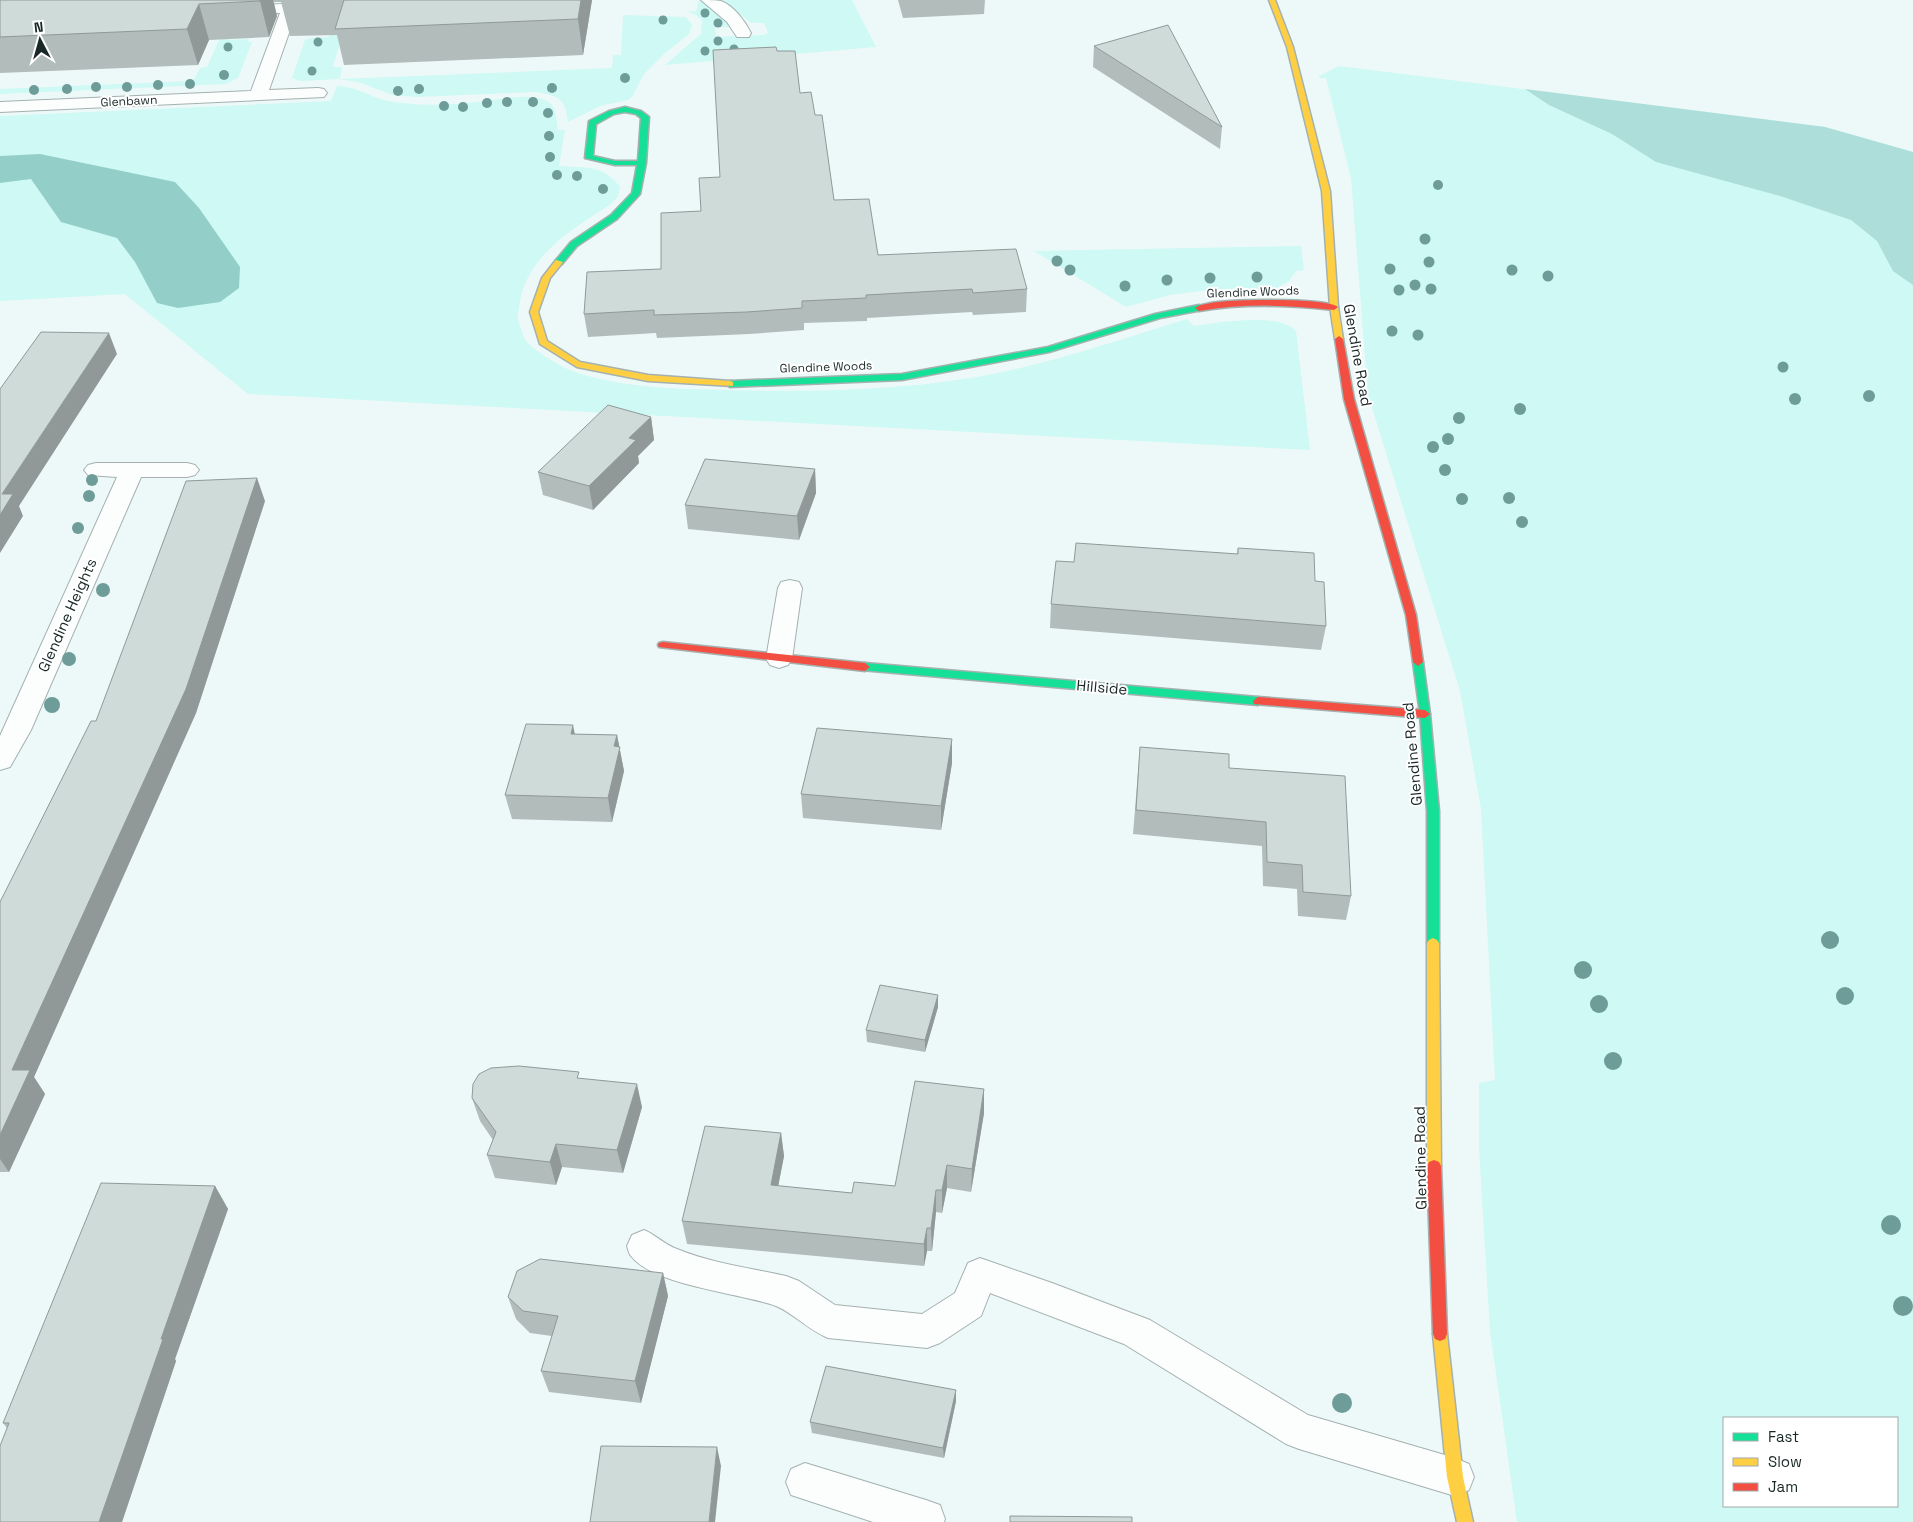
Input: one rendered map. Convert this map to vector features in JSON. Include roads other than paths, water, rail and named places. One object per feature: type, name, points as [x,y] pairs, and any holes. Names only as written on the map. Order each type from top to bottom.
[{"type":"street","points":[[709,0],[734,19],[741,26],[742,33]]},
{"type":"street","name":"Glendine Road","points":[[1272,0],[1290,47],[1326,190],[1334,307],[1349,399],[1411,615],[1425,714],[1433,810],[1433,1131],[1440,1339],[1455,1477],[1465,1522]]},
{"type":"street","points":[[258,96],[292,4]]},
{"type":"street","points":[[221,10],[292,4],[338,6]]},
{"type":"street","name":"Glenbawn","points":[[0,107],[318,93]]},
{"type":"street","name":"Glendine Woods","points":[[642,163],[615,163],[589,158],[592,123],[610,112],[618,110],[635,110],[645,117],[642,163],[636,194],[614,217],[574,244],[546,278],[534,312],[543,342],[577,364],[648,378],[731,384],[902,377],[1049,349],[1158,316],[1206,307],[1243,304],[1308,304],[1334,307]]},
{"type":"street","points":[[96,470],[187,470]]},
{"type":"street","name":"Glendine Heights","points":[[0,760],[16,730],[132,470]]},
{"type":"street","points":[[779,659],[790,588]]},
{"type":"street","name":"Hillside","points":[[663,645],[779,659],[1425,714]]},
{"type":"street","points":[[644,1246],[663,1260],[691,1270],[786,1292],[828,1321],[927,1331],[968,1304],[980,1274],[1137,1332],[1299,1431],[1455,1477]]},
{"type":"street","points":[[805,1482],[864,1511],[926,1519]]}]
